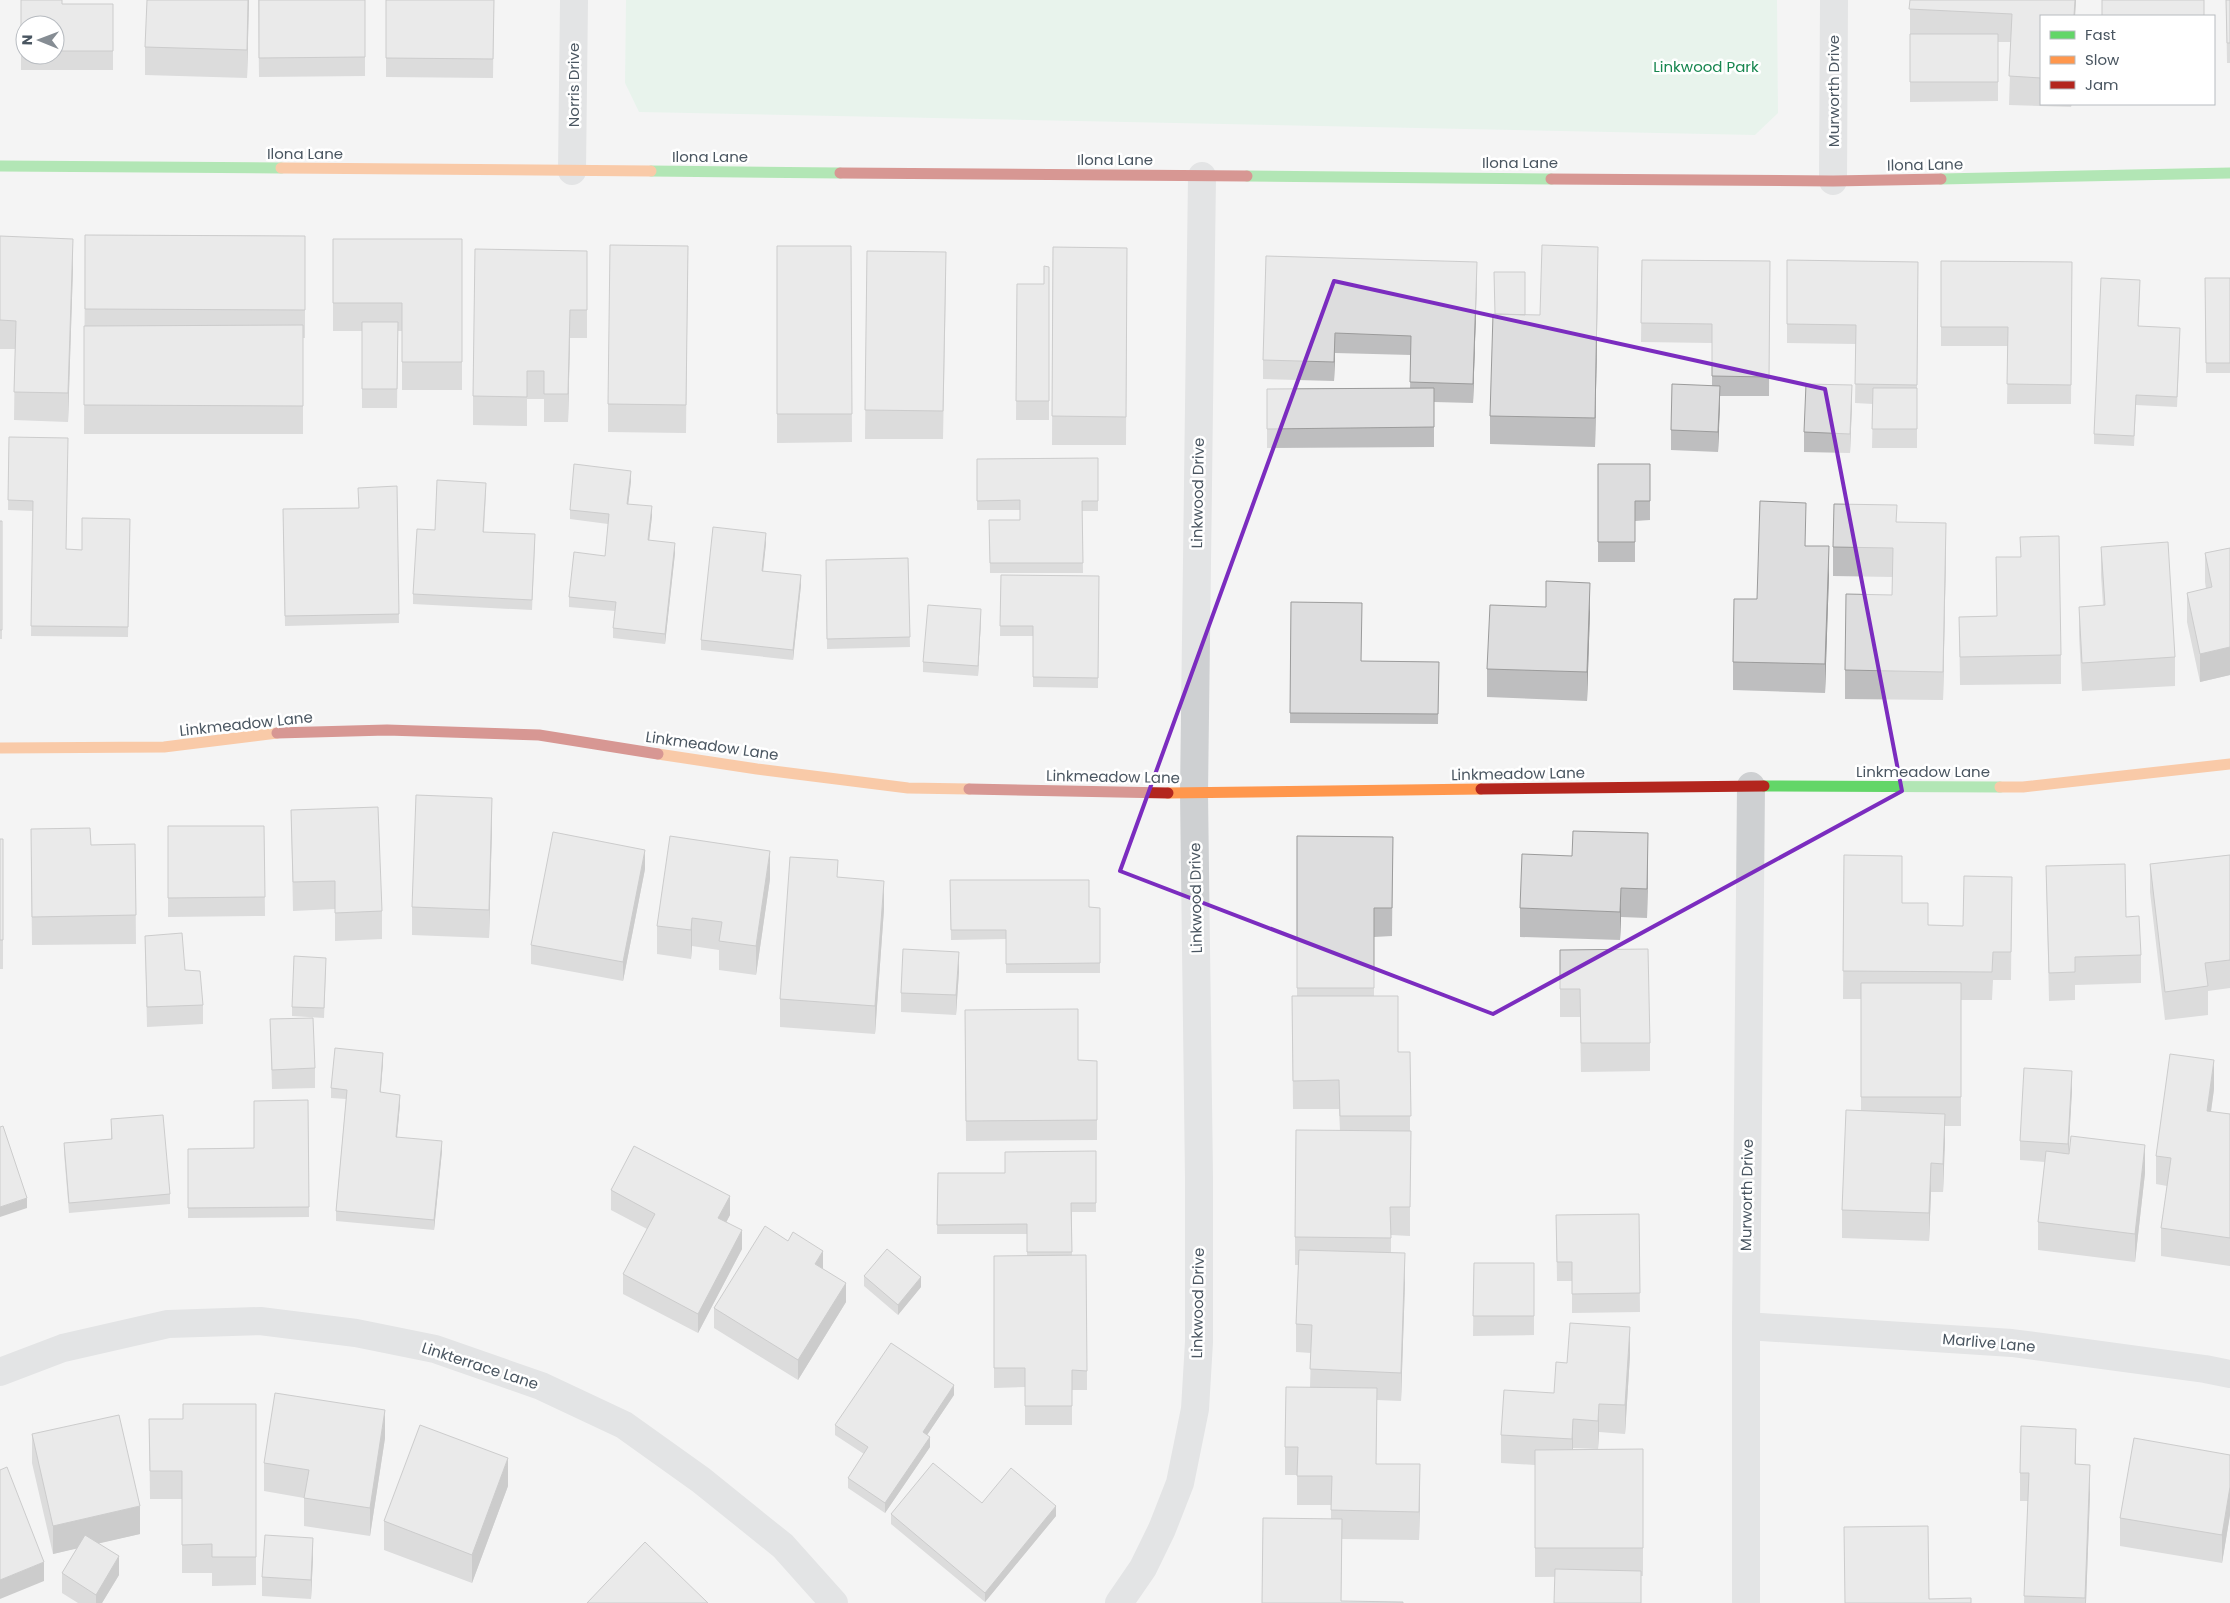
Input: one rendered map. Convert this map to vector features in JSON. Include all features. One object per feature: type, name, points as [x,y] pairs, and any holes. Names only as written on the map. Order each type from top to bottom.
[{"type":"street","name":"Norris Drive","points":[[572,171],[574,129],[574,0]]},
{"type":"street","name":"Murworth Drive","points":[[1833,181],[1834,0]]},
{"type":"street","name":"Ilona Lane","points":[[0,166],[1833,181],[2230,173]]},
{"type":"street","name":"Linkwood Drive","points":[[1119,1603],[1143,1568],[1162,1529],[1180,1483],[1195,1409],[1199,1342],[1194,793],[1202,176]]},
{"type":"street","name":"Linkmeadow Lane","points":[[0,748],[164,747],[292,731],[387,730],[510,734],[539,736],[757,769],[908,788],[1194,793],[1751,786],[2022,787],[2230,764]]},
{"type":"street","name":"Murworth Drive","points":[[1746,1603],[1746,1326],[1751,786]]},
{"type":"street","name":"Linkterrace Lane","points":[[0,1372],[62,1348],[168,1324],[260,1321],[356,1333],[436,1349],[541,1386],[624,1425],[701,1480],[783,1546],[834,1603]]},
{"type":"street","name":"Marlive Lane","points":[[1746,1326],[2012,1343],[2206,1368],[2230,1374]]},
{"type":"highlighted area","points":[[1334,281],[1825,389],[1902,791],[1493,1014],[1120,871]]},
{"type":"green space","name":"Linkwood Park","points":[[626,0],[1777,0],[1778,113],[1755,135],[639,112],[625,83]]},
{"type":"building","points":[[21,0],[62,0],[62,4],[113,4],[113,51],[65,51],[65,15],[21,15]]},
{"type":"building","points":[[147,0],[248,0],[247,50],[145,47]]},
{"type":"building","points":[[259,0],[365,0],[365,57],[259,58]]},
{"type":"building","points":[[386,0],[494,0],[493,59],[386,58]]},
{"type":"building","points":[[1910,0],[2075,0],[2074,15],[2040,15],[2040,78],[2009,76],[2012,14],[1909,9]]},
{"type":"building","points":[[2102,0],[2204,0],[2204,15],[2102,15]]},
{"type":"building","points":[[2226,0],[2230,0],[2230,43],[2227,43]]},
{"type":"building","points":[[1910,34],[1998,34],[1998,82],[1910,82]]},
{"type":"building","points":[[85,235],[305,236],[305,310],[85,309]]},
{"type":"building","points":[[0,236],[73,239],[68,393],[14,392],[16,321],[0,320]]},
{"type":"building","points":[[333,239],[462,239],[462,362],[402,362],[402,303],[333,303]]},
{"type":"building","points":[[610,245],[688,246],[686,405],[608,404]]},
{"type":"building","points":[[1542,245],[1598,247],[1595,418],[1490,416],[1493,314],[1540,315]]},
{"type":"building","points":[[777,246],[851,246],[852,414],[777,414]]},
{"type":"building","points":[[1053,247],[1127,248],[1126,417],[1052,416]]},
{"type":"building","points":[[475,249],[587,251],[587,310],[570,310],[568,394],[544,394],[544,371],[527,371],[527,397],[473,396]]},
{"type":"building","points":[[867,251],[946,252],[943,411],[865,410]]},
{"type":"building","points":[[1266,256],[1477,262],[1473,384],[1410,382],[1411,336],[1335,333],[1334,362],[1263,360]]},
{"type":"building","points":[[1642,260],[1770,261],[1769,377],[1712,376],[1712,324],[1641,323]]},
{"type":"building","points":[[1787,260],[1918,262],[1917,385],[1855,384],[1856,325],[1787,324]]},
{"type":"building","points":[[1941,261],[2072,262],[2071,385],[2007,384],[2008,327],[1941,327]]},
{"type":"building","points":[[1044,266],[1049,267],[1049,401],[1016,401],[1017,284],[1044,284]]},
{"type":"building","points":[[1494,272],[1525,272],[1525,315],[1495,314]]},
{"type":"building","points":[[2101,278],[2140,280],[2138,326],[2180,328],[2177,397],[2136,395],[2134,436],[2094,434]]},
{"type":"building","points":[[2205,278],[2230,278],[2230,363],[2206,363]]},
{"type":"building","points":[[362,322],[398,322],[397,389],[362,389]]},
{"type":"building","points":[[303,325],[303,406],[84,405],[84,326]]},
{"type":"building","points":[[1672,384],[1720,386],[1718,432],[1671,430]]},
{"type":"building","points":[[1806,384],[1852,385],[1850,434],[1804,432]]},
{"type":"building","points":[[1434,388],[1434,427],[1267,429],[1267,389]]},
{"type":"building","points":[[1873,388],[1917,388],[1917,429],[1872,429]]},
{"type":"building","points":[[9,437],[68,438],[66,549],[82,550],[82,518],[130,519],[128,627],[31,626],[33,501],[8,500]]},
{"type":"building","points":[[1098,458],[1098,501],[1082,501],[1083,563],[990,563],[989,520],[1020,520],[1020,500],[977,501],[977,459]]},
{"type":"building","points":[[574,464],[631,471],[627,504],[652,506],[648,540],[675,543],[665,634],[613,628],[616,602],[569,597],[574,552],[605,556],[609,514],[570,510]]},
{"type":"building","points":[[1598,464],[1650,464],[1650,501],[1635,501],[1635,542],[1598,542]]},
{"type":"building","points":[[437,480],[486,483],[483,532],[535,534],[532,600],[413,594],[417,529],[435,530]]},
{"type":"building","points":[[397,486],[399,614],[285,616],[283,509],[359,508],[358,488]]},
{"type":"building","points":[[1760,501],[1806,503],[1805,546],[1829,546],[1825,664],[1733,662],[1734,599],[1757,599]]},
{"type":"building","points":[[1834,504],[1897,505],[1896,522],[1946,523],[1943,672],[1845,670],[1846,594],[1892,595],[1893,548],[1833,547]]},
{"type":"building","points":[[0,521],[2,521],[2,630],[0,630]]},
{"type":"building","points":[[713,527],[766,533],[762,571],[801,575],[793,650],[701,640]]},
{"type":"building","points":[[2059,536],[2061,655],[1960,657],[1959,617],[1997,616],[1996,557],[2021,557],[2020,537]]},
{"type":"building","points":[[2168,542],[2175,657],[2082,663],[2079,607],[2105,605],[2101,547]]},
{"type":"building","points":[[2230,548],[2230,647],[2200,654],[2187,593],[2212,587],[2205,553]]},
{"type":"building","points":[[908,558],[910,637],[827,639],[826,560]]},
{"type":"building","points":[[1001,575],[1099,576],[1098,678],[1033,677],[1033,626],[1000,626]]},
{"type":"building","points":[[1546,581],[1590,583],[1587,672],[1487,669],[1490,605],[1546,607]]},
{"type":"building","points":[[1291,602],[1362,603],[1361,661],[1439,662],[1438,714],[1290,713]]},
{"type":"building","points":[[928,605],[981,609],[978,666],[923,662]]},
{"type":"building","points":[[416,795],[492,798],[489,910],[412,907]]},
{"type":"building","points":[[378,807],[382,911],[335,913],[335,881],[293,882],[291,810]]},
{"type":"building","points":[[168,826],[264,826],[265,897],[168,898]]},
{"type":"building","points":[[90,828],[91,845],[135,844],[136,915],[32,917],[31,829]]},
{"type":"building","points":[[1573,831],[1648,833],[1647,889],[1621,888],[1620,912],[1520,908],[1522,854],[1572,856]]},
{"type":"building","points":[[553,832],[645,850],[623,962],[531,945]]},
{"type":"building","points":[[670,836],[770,851],[756,946],[719,941],[722,922],[692,918],[691,930],[657,926]]},
{"type":"building","points":[[1297,836],[1393,837],[1392,908],[1374,908],[1374,988],[1297,988]]},
{"type":"building","points":[[0,839],[3,839],[3,940],[0,940]]},
{"type":"building","points":[[1844,855],[1902,856],[1902,903],[1928,903],[1928,925],[1963,926],[1964,876],[2012,877],[2011,952],[1993,952],[1992,972],[1843,971]]},
{"type":"building","points":[[2230,855],[2230,960],[2205,963],[2208,986],[2165,992],[2150,864]]},
{"type":"building","points":[[790,857],[838,860],[837,877],[884,881],[875,1006],[780,999]]},
{"type":"building","points":[[2125,864],[2126,917],[2139,916],[2141,955],[2075,957],[2075,972],[2049,973],[2046,866]]},
{"type":"building","points":[[950,880],[1089,880],[1089,907],[1100,908],[1100,963],[1006,964],[1006,930],[951,930]]},
{"type":"building","points":[[182,933],[185,970],[200,971],[203,1005],[147,1007],[145,936]]},
{"type":"building","points":[[903,949],[959,952],[956,995],[901,993]]},
{"type":"building","points":[[1648,949],[1650,1043],[1581,1043],[1580,989],[1560,989],[1560,950]]},
{"type":"building","points":[[294,956],[326,958],[324,1008],[292,1007]]},
{"type":"building","points":[[1861,983],[1961,983],[1961,1097],[1861,1097]]},
{"type":"building","points":[[1292,996],[1398,996],[1398,1052],[1410,1052],[1411,1116],[1340,1116],[1339,1080],[1293,1081]]},
{"type":"building","points":[[1078,1009],[1078,1060],[1097,1061],[1097,1120],[966,1121],[965,1010]]},
{"type":"building","points":[[313,1018],[315,1068],[272,1070],[270,1019]]},
{"type":"building","points":[[335,1048],[383,1053],[380,1092],[400,1095],[396,1137],[442,1141],[434,1220],[336,1211],[347,1090],[331,1088]]},
{"type":"building","points":[[2170,1054],[2214,1060],[2207,1111],[2230,1114],[2230,1238],[2161,1228],[2171,1158],[2156,1156]]},
{"type":"building","points":[[2024,1068],[2072,1071],[2068,1144],[2020,1141]]},
{"type":"building","points":[[308,1100],[309,1207],[188,1208],[188,1149],[254,1148],[254,1101]]},
{"type":"building","points":[[1846,1110],[1945,1114],[1943,1164],[1931,1163],[1929,1213],[1842,1210]]},
{"type":"building","points":[[163,1115],[170,1194],[69,1203],[64,1143],[112,1139],[111,1119]]},
{"type":"building","points":[[3,1126],[27,1198],[0,1207],[0,1127]]},
{"type":"building","points":[[1296,1130],[1411,1131],[1410,1207],[1390,1207],[1391,1238],[1295,1237]]},
{"type":"building","points":[[2071,1136],[2145,1145],[2135,1234],[2038,1222],[2046,1151],[2069,1154]]},
{"type":"building","points":[[634,1146],[730,1196],[718,1218],[742,1230],[698,1314],[623,1274],[655,1214],[611,1190]]},
{"type":"building","points":[[1096,1151],[1096,1203],[1071,1203],[1072,1252],[1027,1252],[1027,1224],[937,1225],[938,1173],[1005,1173],[1005,1152]]},
{"type":"building","points":[[1639,1214],[1640,1293],[1572,1294],[1572,1262],[1557,1262],[1556,1215]]},
{"type":"building","points":[[765,1226],[788,1241],[793,1232],[823,1251],[815,1264],[846,1283],[798,1360],[714,1308]]},
{"type":"building","points":[[887,1249],[921,1277],[898,1305],[864,1276]]},
{"type":"building","points":[[1299,1250],[1405,1253],[1401,1373],[1310,1369],[1312,1325],[1296,1324]]},
{"type":"building","points":[[1086,1255],[1087,1371],[1072,1370],[1072,1406],[1025,1406],[1025,1368],[994,1368],[994,1256]]},
{"type":"building","points":[[1474,1263],[1534,1263],[1534,1316],[1473,1316]]},
{"type":"building","points":[[1570,1323],[1630,1327],[1625,1405],[1599,1404],[1598,1421],[1573,1419],[1572,1439],[1501,1435],[1504,1390],[1554,1393],[1556,1362],[1567,1363]]},
{"type":"building","points":[[891,1343],[954,1385],[923,1432],[930,1437],[885,1503],[848,1478],[868,1447],[835,1425]]},
{"type":"building","points":[[1286,1387],[1377,1388],[1376,1464],[1420,1464],[1419,1512],[1331,1510],[1332,1476],[1297,1476],[1298,1447],[1285,1447]]},
{"type":"building","points":[[275,1393],[385,1410],[370,1508],[304,1498],[309,1470],[264,1463]]},
{"type":"building","points":[[183,1404],[256,1404],[256,1557],[212,1557],[212,1544],[182,1545],[182,1471],[150,1471],[149,1419],[183,1419]]},
{"type":"building","points":[[119,1415],[140,1506],[53,1526],[32,1434]]},
{"type":"building","points":[[420,1425],[508,1458],[472,1555],[384,1521]]},
{"type":"building","points":[[2021,1426],[2076,1429],[2075,1464],[2090,1465],[2085,1598],[2024,1596],[2029,1473],[2020,1473]]},
{"type":"building","points":[[2134,1438],[2230,1455],[2230,1487],[2222,1535],[2120,1518]]},
{"type":"building","points":[[1643,1449],[1643,1548],[1535,1548],[1535,1450]]},
{"type":"building","points":[[933,1463],[982,1503],[1011,1468],[1056,1506],[985,1593],[891,1514]]},
{"type":"building","points":[[7,1467],[44,1562],[0,1580],[0,1470]]},
{"type":"building","points":[[1263,1518],[1342,1519],[1341,1601],[1403,1603],[1262,1603]]},
{"type":"building","points":[[1928,1526],[1929,1599],[1971,1598],[1971,1603],[1845,1603],[1844,1527]]},
{"type":"building","points":[[85,1535],[119,1556],[96,1595],[62,1573]]},
{"type":"building","points":[[265,1535],[313,1538],[311,1580],[262,1577]]},
{"type":"building","points":[[645,1542],[708,1603],[587,1603]]},
{"type":"building","points":[[1555,1569],[1641,1571],[1641,1603],[1554,1603]]},
{"type":"traffic: fast","points":[[0,166],[281,168]]},
{"type":"traffic: fast","points":[[651,171],[840,173]]},
{"type":"traffic: fast","points":[[1941,179],[2230,173]]},
{"type":"traffic: fast","points":[[1247,176],[1551,179]]},
{"type":"traffic: fast","points":[[1764,786],[2000,787]]},
{"type":"traffic: slow","points":[[281,168],[651,171]]},
{"type":"traffic: slow","points":[[0,748],[164,747],[277,733]]},
{"type":"traffic: slow","points":[[658,754],[757,769],[908,788],[969,789]]},
{"type":"traffic: slow","points":[[2000,787],[2023,787],[2230,764]]},
{"type":"traffic: slow","points":[[1168,793],[1481,789]]},
{"type":"traffic: jam","points":[[840,173],[1247,176]]},
{"type":"traffic: jam","points":[[1551,179],[1833,181],[1941,179]]},
{"type":"traffic: jam","points":[[277,733],[387,730],[539,735],[658,754]]},
{"type":"traffic: jam","points":[[1481,789],[1764,786]]},
{"type":"traffic: jam","points":[[969,789],[1168,793]]}]
